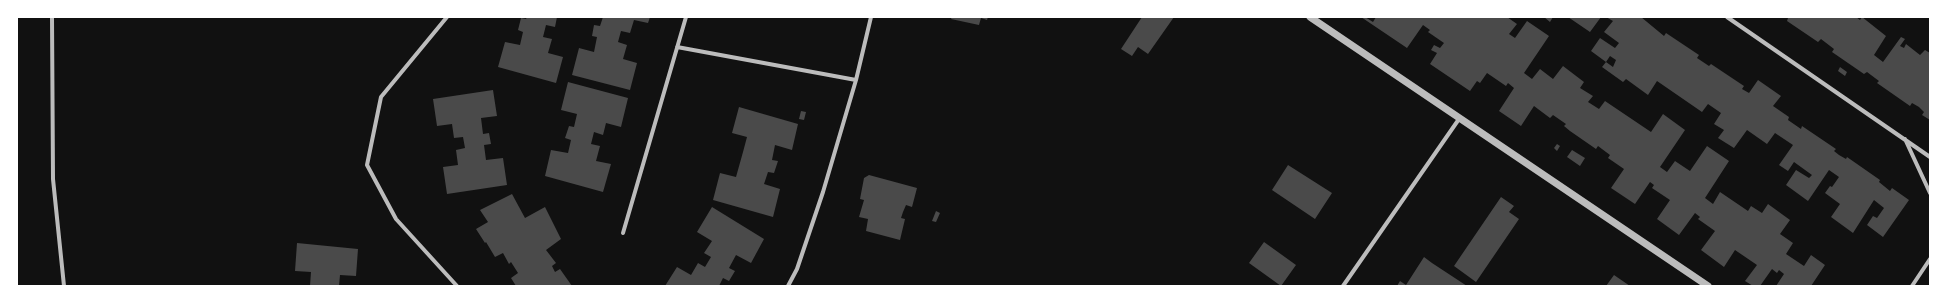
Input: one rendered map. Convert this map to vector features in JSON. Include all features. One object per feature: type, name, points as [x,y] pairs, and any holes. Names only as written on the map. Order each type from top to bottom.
[{"type":"street","points":[[52,17],[53,179],[64,286]]},
{"type":"street","points":[[447,17],[381,97],[367,165],[396,219],[457,286]]},
{"type":"street","points":[[623,233],[686,17]]},
{"type":"street","points":[[788,286],[796,269],[823,192],[856,80],[872,17]]},
{"type":"street","points":[[1310,17],[1708,286]]},
{"type":"street","points":[[1727,17],[1930,157]]},
{"type":"street","points":[[677,47],[856,80]]},
{"type":"street","points":[[1343,286],[1459,119]]},
{"type":"street","points":[[1905,139],[1930,193]]},
{"type":"street","points":[[1912,286],[1930,259]]},
{"type":"building","points":[[527,17],[557,17],[555,27],[546,25],[543,37],[552,39],[548,53],[563,57],[556,83],[498,67],[505,42],[520,45],[523,32],[518,30],[521,18],[526,19]]},
{"type":"building","points":[[603,17],[650,17],[648,23],[634,20],[630,33],[621,31],[618,42],[627,45],[623,59],[637,63],[630,90],[572,75],[579,48],[594,52],[597,37],[592,36],[594,25],[600,26]]},
{"type":"building","points":[[952,17],[988,17],[987,20],[981,18],[979,25],[951,19]]},
{"type":"building","points":[[1142,17],[1174,17],[1148,54],[1138,47],[1132,56],[1121,49]]},
{"type":"building","points":[[1361,17],[1365,17],[1373,22],[1376,17],[1507,17],[1517,24],[1509,34],[1515,38],[1527,21],[1549,36],[1524,73],[1532,79],[1540,69],[1553,79],[1563,66],[1584,82],[1580,88],[1593,96],[1588,102],[1599,109],[1605,101],[1651,132],[1663,114],[1685,130],[1660,167],[1667,172],[1675,161],[1690,171],[1707,146],[1729,161],[1705,198],[1713,204],[1720,192],[1748,211],[1751,206],[1762,213],[1768,204],[1790,220],[1780,234],[1793,243],[1786,254],[1804,266],[1811,255],[1825,265],[1811,286],[1776,286],[1784,274],[1779,270],[1777,273],[1772,269],[1760,286],[1753,286],[1745,281],[1757,265],[1735,250],[1724,267],[1701,250],[1715,231],[1698,219],[1700,217],[1695,213],[1679,235],[1657,219],[1670,200],[1652,188],[1654,185],[1650,182],[1635,204],[1611,188],[1624,169],[1608,158],[1610,155],[1598,146],[1596,149],[1564,126],[1566,124],[1553,115],[1550,118],[1534,106],[1521,126],[1499,111],[1514,88],[1508,83],[1506,86],[1487,73],[1480,83],[1477,81],[1470,91],[1430,64],[1437,53],[1431,50],[1434,45],[1440,48],[1444,43],[1428,32],[1430,30],[1423,25],[1407,48]]},
{"type":"building","points":[[1544,17],[1553,17],[1550,22]]},
{"type":"building","points":[[1568,17],[1601,17],[1590,32]]},
{"type":"building","points":[[1606,17],[1641,17],[1664,36],[1666,33],[1699,55],[1697,58],[1709,66],[1711,64],[1744,86],[1742,89],[1749,93],[1758,80],[1781,96],[1773,106],[1789,117],[1788,120],[1801,129],[1802,126],[1836,149],[1834,151],[1839,155],[1846,159],[1847,157],[1880,180],[1879,182],[1890,191],[1892,188],[1909,200],[1883,237],[1867,225],[1873,216],[1877,218],[1884,208],[1874,200],[1853,233],[1831,217],[1840,204],[1825,193],[1830,186],[1832,187],[1839,177],[1829,170],[1808,201],[1786,185],[1796,170],[1809,178],[1812,175],[1794,162],[1788,171],[1779,165],[1793,145],[1775,133],[1767,144],[1747,130],[1734,148],[1718,138],[1724,130],[1714,124],[1721,113],[1708,104],[1702,112],[1657,81],[1648,95],[1626,79],[1623,82],[1602,67],[1606,62],[1591,51],[1600,38],[1615,48],[1619,43],[1604,32],[1613,21]],"holes":[[[1610,56],[1616,60],[1613,67],[1606,62]]]},
{"type":"building","points":[[1786,17],[1856,17],[1860,20],[1862,17],[1886,36],[1874,55],[1883,62],[1901,37],[1905,39],[1900,46],[1904,48],[1906,44],[1920,55],[1925,50],[1930,53],[1930,120],[1922,115],[1924,112],[1919,107],[1912,103],[1910,106],[1877,83],[1879,81],[1867,72],[1864,74],[1832,52],[1834,49],[1821,39],[1818,42],[1787,21],[1788,18]]},
{"type":"building","points":[[1840,67],[1847,72],[1845,76],[1838,71]]},
{"type":"building","points":[[568,82],[628,98],[621,127],[606,123],[603,135],[594,132],[591,144],[600,146],[596,161],[611,164],[603,192],[545,176],[551,150],[568,153],[571,140],[565,138],[569,126],[574,127],[577,114],[561,110]]},
{"type":"building","points":[[493,90],[497,116],[481,118],[483,134],[489,133],[491,144],[484,145],[486,160],[503,158],[507,185],[447,194],[443,167],[458,165],[456,150],[465,148],[463,137],[454,138],[452,124],[437,126],[433,99]]},
{"type":"building","points":[[739,107],[798,124],[792,150],[775,145],[772,160],[778,161],[774,173],[768,172],[764,184],[780,189],[773,217],[713,200],[720,173],[736,177],[743,152],[747,137],[732,133]]},
{"type":"building","points":[[801,111],[806,112],[804,120],[799,119]]},
{"type":"building","points":[[1557,144],[1560,146],[1557,151],[1554,148]]},
{"type":"building","points":[[1572,150],[1585,158],[1580,166],[1567,157]]},
{"type":"building","points":[[1288,165],[1332,193],[1315,219],[1272,190]]},
{"type":"building","points":[[869,175],[917,188],[912,207],[906,205],[901,218],[905,219],[900,240],[866,231],[868,219],[859,217],[864,200],[860,199],[864,178]]},
{"type":"building","points":[[512,194],[525,218],[545,207],[561,239],[546,250],[556,263],[552,266],[555,272],[560,269],[572,286],[516,286],[511,278],[518,273],[511,262],[509,264],[503,253],[495,257],[486,242],[485,243],[476,229],[488,222],[480,210]]},
{"type":"building","points":[[1501,197],[1514,206],[1509,212],[1519,219],[1476,282],[1454,266]]},
{"type":"building","points":[[712,207],[764,239],[751,263],[736,255],[729,268],[735,271],[729,281],[723,278],[719,286],[665,286],[677,267],[691,275],[698,263],[705,267],[711,257],[704,253],[712,241],[697,232]]},
{"type":"building","points":[[936,211],[940,213],[936,222],[932,221]]},
{"type":"building","points":[[1264,242],[1296,265],[1281,286],[1249,263]]},
{"type":"building","points":[[297,243],[358,249],[356,276],[340,275],[339,286],[310,286],[311,272],[295,271]]},
{"type":"building","points":[[1424,257],[1467,286],[1397,286],[1400,281],[1406,285]]},
{"type":"building","points":[[1614,275],[1630,286],[1606,286]]}]
